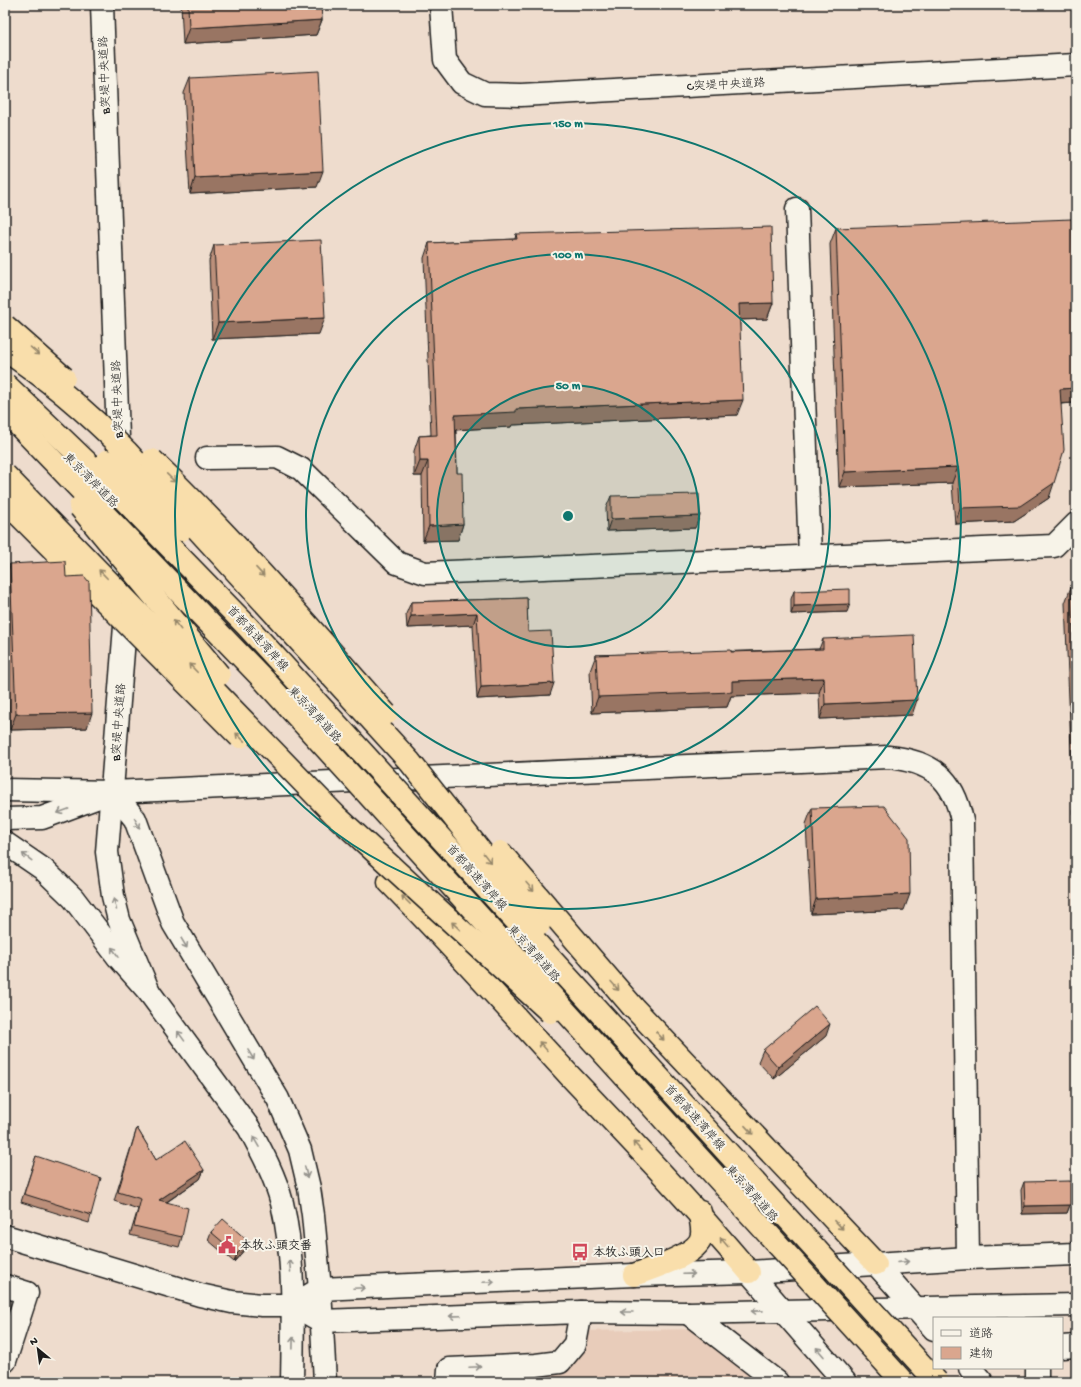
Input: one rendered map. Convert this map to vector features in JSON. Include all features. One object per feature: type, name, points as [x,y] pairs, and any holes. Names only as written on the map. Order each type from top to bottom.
[{"type":"highway","points":[[5,326],[106,415],[192,498],[263,575],[416,749],[507,861],[633,1007],[876,1264]]},
{"type":"highway","points":[[5,350],[53,384],[126,452],[404,756],[455,818],[643,1059]]},
{"type":"highway","points":[[5,367],[416,749]]},
{"type":"highway","name":"首都高速湾岸線","points":[[5,384],[100,475],[247,626],[937,1382]]},
{"type":"highway","name":"東京湾岸道路","points":[[5,392],[203,593],[280,676],[923,1382]]},
{"type":"highway","name":"東京湾岸道路","points":[[5,411],[270,686],[903,1382]]},
{"type":"highway","points":[[5,416],[389,882]]},
{"type":"highway","points":[[5,428],[138,561],[258,687],[891,1382]]},
{"type":"highway","points":[[5,475],[335,815],[587,1047]]},
{"type":"highway","points":[[5,501],[233,730],[389,882],[451,945],[569,1074],[700,1212],[750,1272]]},
{"type":"highway","points":[[5,516],[47,559],[83,580]]},
{"type":"highway","points":[[634,1275],[686,1254],[698,1245],[702,1235],[700,1212]]},
{"type":"street","name":"B突堤中央道路","points":[[102,5],[125,596],[125,626],[113,792],[107,852],[113,896],[119,920],[149,992]]},
{"type":"street","name":"C突堤中央道路","points":[[441,5],[445,60],[462,83],[485,94],[521,95],[1076,65]]},
{"type":"street","points":[[796,209],[810,556]]},
{"type":"street","points":[[207,458],[277,457],[301,469],[397,563],[425,573],[1054,546],[1076,524]]},
{"type":"street","points":[[5,790],[113,792],[888,758],[910,760],[932,769],[948,785],[954,795],[962,822],[968,1258]]},
{"type":"street","points":[[5,820],[42,818],[113,792]]},
{"type":"street","points":[[113,792],[135,819],[167,907],[181,938],[272,1089],[294,1133],[309,1188],[320,1290],[325,1382]]},
{"type":"street","points":[[5,843],[28,857],[59,883],[149,992],[249,1128],[267,1162],[282,1202],[285,1218],[293,1305],[292,1382]]},
{"type":"street","points":[[5,1236],[200,1295],[232,1302],[262,1305],[293,1305],[320,1290],[634,1275],[750,1272],[968,1258],[1076,1254]]},
{"type":"street","points":[[876,1264],[933,1328]]},
{"type":"street","points":[[750,1272],[845,1382]]},
{"type":"street","points":[[5,1286],[27,1293],[5,1361]]},
{"type":"street","points":[[293,1305],[321,1321],[581,1312],[688,1313],[915,1308],[963,1313],[1036,1312],[1076,1306]]},
{"type":"street","points":[[448,1382],[449,1369],[536,1365],[560,1362],[575,1344],[581,1312]]},
{"type":"street","points":[[688,1313],[777,1382]]},
{"type":"street","points":[[1063,1347],[1076,1346]]},
{"type":"street","points":[[971,1369],[982,1382]]},
{"type":"street","points":[[1037,1369],[1037,1382]]},
{"type":"shaded area","points":[[694,1329],[765,1382],[467,1382],[468,1376],[562,1374],[583,1331]]},
{"type":"building","points":[[188,5],[321,5],[322,20],[189,28]]},
{"type":"building","points":[[318,71],[323,171],[195,178],[190,78]]},
{"type":"building","points":[[1072,219],[1076,307],[1076,388],[1060,389],[1064,450],[1054,483],[1020,506],[960,508],[958,467],[845,472],[836,228]]},
{"type":"building","points":[[771,227],[773,303],[739,304],[743,400],[516,409],[516,412],[455,415],[457,473],[462,473],[463,524],[429,526],[428,461],[420,461],[419,436],[437,435],[429,243],[517,239],[516,234]]},
{"type":"building","points":[[321,240],[325,318],[218,323],[214,245]]},
{"type":"building","points":[[699,494],[700,516],[611,519],[611,496]]},
{"type":"building","points":[[65,561],[66,577],[84,576],[89,582],[92,713],[16,714],[10,564]]},
{"type":"building","points":[[1071,587],[1076,587],[1076,715]]},
{"type":"building","points":[[850,589],[850,604],[794,606],[794,591]]},
{"type":"building","points":[[527,598],[528,632],[551,631],[554,683],[481,687],[477,613],[411,616],[411,602]]},
{"type":"building","points":[[914,635],[917,700],[825,704],[824,678],[732,681],[732,692],[598,697],[596,655],[731,650],[731,652],[823,649],[823,639]]},
{"type":"building","points":[[884,806],[909,838],[910,894],[816,899],[812,808]]},
{"type":"building","points":[[815,1006],[830,1024],[778,1067],[763,1050]]},
{"type":"building","points":[[137,1128],[156,1160],[185,1141],[204,1170],[159,1200],[188,1208],[182,1237],[134,1226],[141,1199],[118,1192]]},
{"type":"building","points":[[36,1156],[101,1178],[91,1215],[24,1194]]},
{"type":"building","points":[[1070,1181],[1070,1205],[1025,1206],[1024,1182]]},
{"type":"building","points":[[223,1219],[248,1241],[237,1254],[211,1232]]},
{"type":"place","name":"本牧ふ頭交番","points":[[227,1245]]},
{"type":"place","name":"本牧ふ頭入口","points":[[580,1252]]}]
